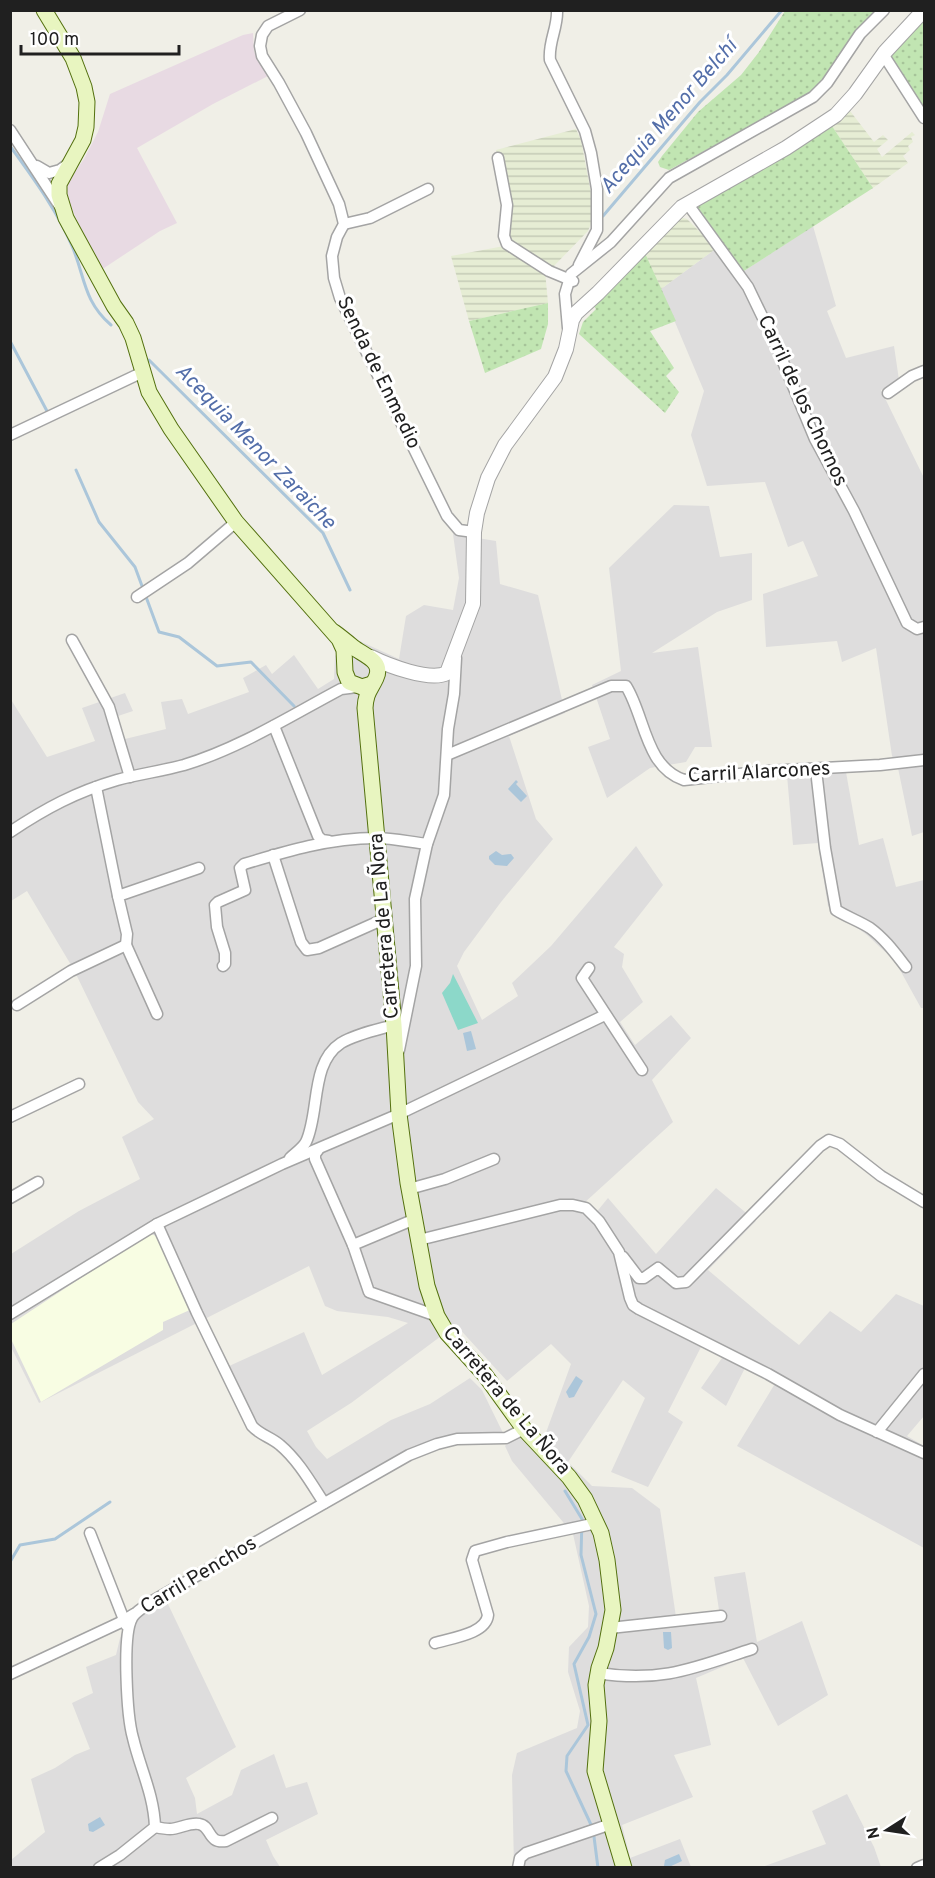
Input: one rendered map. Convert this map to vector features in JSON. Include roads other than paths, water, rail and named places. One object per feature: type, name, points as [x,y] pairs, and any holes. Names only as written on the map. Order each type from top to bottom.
[{"type":"main road","points":[[44,10],[73,58],[87,102],[86,128],[82,140],[59,184],[60,203],[66,218],[114,306],[126,323],[157,408],[236,522],[334,632],[344,650],[345,670],[349,682],[364,686],[375,680],[378,671],[375,661],[334,632]]},
{"type":"main road","points":[[345,670],[348,662],[356,656],[368,656]]},
{"type":"main road","name":"Carretera de La Ñora","points":[[364,686],[367,693],[365,708],[394,1026],[399,1113],[409,1189],[427,1286],[437,1316],[447,1333],[485,1375],[524,1429],[569,1477],[585,1499],[587,1525],[607,1560],[613,1610],[606,1648],[598,1673],[596,1700],[598,1738],[595,1771],[602,1799],[599,1828],[624,1868]]},
{"type":"street","points":[[300,10],[286,13],[268,26],[262,35],[260,46],[262,56],[279,83],[329,180],[344,224],[370,218],[428,189]]},
{"type":"street","points":[[557,10],[557,19],[548,48],[550,60],[585,131],[597,189],[597,230],[601,241],[606,244],[611,242]]},
{"type":"street","points":[[577,269],[611,242],[669,178],[813,97],[827,83],[860,34],[884,10]]},
{"type":"street","points":[[438,676],[447,673],[473,604],[474,532],[477,513],[488,478],[514,431],[555,377],[566,349],[576,312],[598,293],[687,203],[786,148],[830,120],[855,94],[883,54],[924,10]]},
{"type":"street","points":[[883,54],[924,118]]},
{"type":"street","points":[[10,130],[66,218]]},
{"type":"street","points":[[498,158],[507,205],[504,236],[507,244],[549,271],[571,280]]},
{"type":"street","points":[[32,162],[42,171],[49,173],[60,170],[73,159]]},
{"type":"street","name":"Carril de los Chornos","points":[[687,203],[748,287],[776,345],[811,430],[859,520],[907,623],[917,629],[924,627]]},
{"type":"street","name":"Senda de Enmedio","points":[[344,224],[337,237],[332,256],[334,278],[340,298],[447,516],[459,530],[474,532]]},
{"type":"street","points":[[569,333],[565,304],[571,280],[597,230]]},
{"type":"street","points":[[571,280],[576,312]]},
{"type":"street","points":[[888,393],[924,370]]},
{"type":"street","points":[[10,435],[143,372]]},
{"type":"street","points":[[137,597],[188,563],[236,522]]},
{"type":"street","points":[[72,640],[109,707],[130,777]]},
{"type":"street","points":[[396,1062],[416,966],[415,899],[427,844],[444,795],[456,652]]},
{"type":"street","points":[[368,656],[411,672],[438,676],[450,684],[454,694]]},
{"type":"street","points":[[332,694],[341,684],[345,670]]},
{"type":"street","points":[[10,832],[46,808],[96,787],[184,765],[219,752],[274,726],[346,688],[364,686],[386,676],[411,672]]},
{"type":"street","name":"Carril Alarcones","points":[[447,755],[619,684],[626,686],[632,697],[658,762],[665,770],[678,778],[689,780],[767,771],[816,770],[924,760]]},
{"type":"street","points":[[274,726],[320,839],[332,842]]},
{"type":"street","points":[[816,770],[825,848],[836,910],[869,928],[883,940],[906,967]]},
{"type":"street","points":[[96,787],[127,934],[126,945],[157,1014]]},
{"type":"street","points":[[303,846],[313,836],[313,824]]},
{"type":"street","points":[[223,966],[226,960],[217,927],[216,903],[245,890],[241,872],[242,865],[303,846],[332,842],[377,837],[427,844]]},
{"type":"street","points":[[273,855],[301,942],[307,950],[320,948],[384,919]]},
{"type":"street","points":[[118,896],[199,868]]},
{"type":"street","points":[[17,1005],[74,970],[126,945]]},
{"type":"street","points":[[589,968],[582,978],[642,1070]]},
{"type":"street","points":[[10,1314],[157,1224],[605,1015]]},
{"type":"street","points":[[282,1164],[303,1146],[321,1075],[330,1053],[340,1044],[352,1038],[394,1026]]},
{"type":"street","points":[[10,1117],[79,1084]]},
{"type":"street","points":[[307,1136],[312,1147],[321,1149]]},
{"type":"street","points":[[628,1290],[631,1279],[644,1278],[658,1268],[676,1283],[686,1282],[820,1146],[829,1140],[840,1144],[882,1176],[924,1202]]},
{"type":"street","points":[[321,1149],[315,1159],[353,1245],[369,1292],[437,1316]]},
{"type":"street","points":[[409,1189],[445,1179],[494,1159]]},
{"type":"street","points":[[10,1197],[38,1182]]},
{"type":"street","points":[[419,1240],[560,1205],[573,1205],[586,1208],[599,1221],[639,1278]]},
{"type":"street","points":[[353,1245],[414,1219]]},
{"type":"street","points":[[157,1224],[252,1426],[288,1453],[324,1503]]},
{"type":"street","points":[[619,1252],[633,1305],[768,1374],[832,1411],[924,1453]]},
{"type":"street","points":[[877,1432],[924,1374]]},
{"type":"street","name":"Carril Penchos","points":[[155,1827],[146,1776],[131,1728],[128,1622],[149,1603],[409,1455],[429,1446],[465,1438],[506,1438],[524,1429]]},
{"type":"street","points":[[435,1643],[482,1628],[487,1621],[488,1615],[472,1560],[475,1551],[587,1525]]},
{"type":"street","points":[[90,1533],[120,1608],[121,1618],[128,1622]]},
{"type":"street","points":[[610,1628],[721,1616]]},
{"type":"street","points":[[10,1674],[128,1622]]},
{"type":"street","points":[[598,1673],[625,1677],[661,1676],[681,1672],[752,1649]]},
{"type":"street","points":[[99,1868],[120,1855],[155,1827],[170,1829],[199,1824],[218,1842],[226,1841],[272,1818]]},
{"type":"street","points":[[518,1868],[519,1858],[526,1853],[599,1828]]},
{"type":"street","points":[[917,1868],[924,1865]]},
{"type":"waterway","name":"Acequia Menor Belchí","points":[[603,216],[782,10]]},
{"type":"waterway","name":"Acequia Menor Zaraiche","points":[[10,146],[44,194],[59,220],[72,246],[90,297],[95,307],[111,325]]},
{"type":"waterway","points":[[10,341],[48,413]]},
{"type":"waterway","name":"Acequia Menor Zaraiche","points":[[149,360],[323,533],[350,590]]},
{"type":"waterway","points":[[76,470],[99,522],[135,567],[159,632],[179,637],[217,666],[251,662],[294,706]]},
{"type":"waterway","points":[[565,1491],[582,1519],[581,1555],[596,1614],[589,1637],[574,1664],[588,1725],[567,1756],[566,1771],[593,1829],[598,1868]]},
{"type":"waterway","points":[[10,1562],[20,1545],[55,1539],[110,1502]]}]
